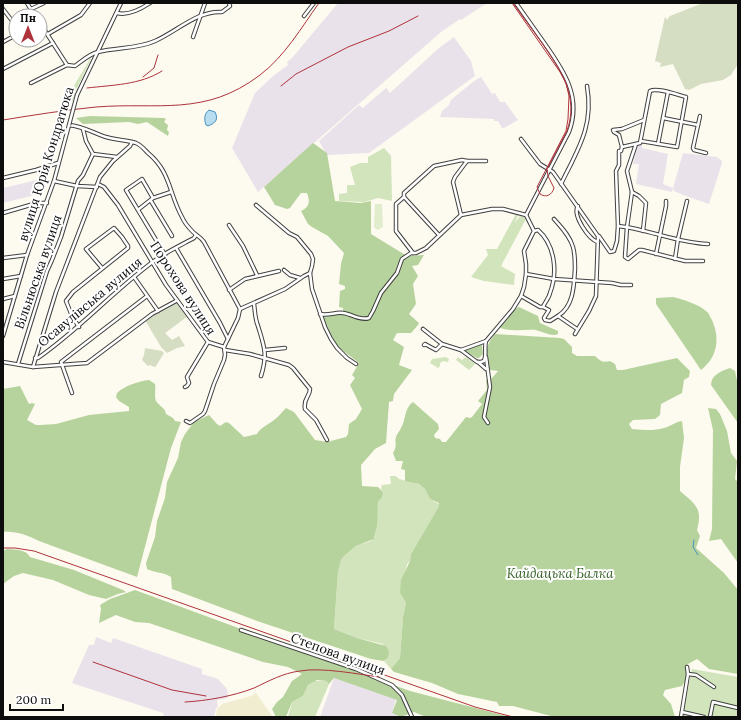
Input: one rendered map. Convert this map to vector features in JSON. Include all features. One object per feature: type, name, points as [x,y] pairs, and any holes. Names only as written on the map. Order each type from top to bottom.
[{"type":"street","points":[[33,8],[44,3]]},
{"type":"street","points":[[68,65],[48,34],[80,15],[90,3]]},
{"type":"street","name":"вулиця Юрія Кондратюка","points":[[3,334],[28,255],[54,181],[77,95],[121,3]]},
{"type":"street","points":[[116,13],[126,13],[140,10],[150,3]]},
{"type":"street","points":[[193,37],[205,3]]},
{"type":"street","points":[[304,16],[314,3]]},
{"type":"street","points":[[516,3],[567,78],[571,91],[572,106],[571,126],[526,214]]},
{"type":"street","points":[[31,83],[68,65],[75,66],[88,56],[97,52],[154,42],[200,16],[216,11],[222,12],[229,4]]},
{"type":"street","points":[[3,9],[5,14]]},
{"type":"street","points":[[3,69],[53,43]]},
{"type":"street","points":[[561,184],[588,124],[590,108],[588,86]]},
{"type":"street","points":[[521,140],[540,164],[553,172],[610,252],[614,251],[617,241],[618,226],[616,170],[619,165],[619,151],[621,151],[622,147],[640,143],[641,141],[676,148],[686,97],[654,89],[650,91],[641,141]]},
{"type":"street","points":[[658,144],[668,92]]},
{"type":"street","points":[[700,116],[694,150],[706,153]]},
{"type":"street","points":[[663,118],[698,126]]},
{"type":"street","points":[[622,147],[619,135],[613,130],[622,129],[644,120]]},
{"type":"street","points":[[69,125],[77,125],[83,129],[104,136],[132,142],[141,146],[158,163],[170,184],[171,192],[182,217],[191,231],[201,237],[240,310],[238,318],[224,348],[224,360],[205,411],[190,423],[186,422]]},
{"type":"street","points":[[83,129],[86,141],[93,154],[118,157]]},
{"type":"street","points":[[33,367],[56,292],[97,186],[108,167],[130,146],[132,142]]},
{"type":"street","points":[[636,144],[627,171],[632,192],[625,256],[628,259],[639,250],[642,250],[684,261],[703,261]]},
{"type":"street","name":"Вільнюська вулиця","points":[[18,364],[47,271],[60,237],[78,181],[83,175],[93,154]]},
{"type":"street","points":[[413,253],[396,231],[396,204],[404,197],[404,193],[434,166],[462,160],[486,161]]},
{"type":"street","points":[[461,215],[453,182],[467,161]]},
{"type":"street","points":[[3,178],[58,163]]},
{"type":"street","points":[[154,198],[142,179],[126,191],[139,209],[165,255]]},
{"type":"street","points":[[54,181],[77,186],[97,186]]},
{"type":"street","name":"Порохова вулиця","points":[[97,186],[104,187],[118,205],[176,301],[208,342],[187,377],[189,383],[185,387]]},
{"type":"street","points":[[139,209],[154,198],[171,192]]},
{"type":"street","points":[[632,192],[646,203],[642,230]]},
{"type":"street","points":[[404,197],[439,235]]},
{"type":"street","points":[[151,201],[172,236]]},
{"type":"street","points":[[656,254],[666,201]]},
{"type":"street","points":[[675,259],[687,201]]},
{"type":"street","points":[[3,213],[37,203],[47,203]]},
{"type":"street","points":[[256,205],[297,237],[312,254],[312,266],[310,273],[312,289],[325,327],[331,339],[346,356],[356,364]]},
{"type":"street","points":[[578,206],[576,211],[579,221],[593,240],[598,242]]},
{"type":"street","points":[[320,314],[344,313],[363,319],[369,318],[381,293],[397,273],[402,259],[405,256],[426,248],[461,215],[483,210],[496,209],[526,214]]},
{"type":"street","points":[[526,214],[534,231]]},
{"type":"street","points":[[521,296],[540,307],[549,310],[544,318],[545,320],[550,321],[566,309],[570,302],[574,280],[574,248],[554,219]]},
{"type":"street","points":[[229,225],[243,246],[257,275]]},
{"type":"street","points":[[618,226],[642,230],[693,244],[708,244]]},
{"type":"street","points":[[78,327],[66,301],[73,292],[128,248],[122,236],[114,228],[86,249],[102,268]]},
{"type":"street","points":[[534,231],[538,230],[548,242],[554,263],[554,279],[550,293],[543,307]]},
{"type":"street","points":[[461,350],[486,341],[513,310],[524,287],[526,264],[524,251],[534,231]]},
{"type":"street","name":"Осавулівська вулиця","points":[[35,358],[38,358],[50,350],[153,262],[194,238],[196,235]]},
{"type":"street","points":[[575,334],[594,303],[597,282],[598,236]]},
{"type":"street","points":[[176,248],[228,339]]},
{"type":"street","points":[[3,258],[28,255]]},
{"type":"street","points":[[229,290],[245,279],[279,270]]},
{"type":"street","points":[[284,270],[290,275],[300,279]]},
{"type":"street","points":[[240,310],[285,289],[310,273]]},
{"type":"street","points":[[526,274],[554,279],[631,285]]},
{"type":"street","points":[[3,279],[21,276]]},
{"type":"street","points":[[134,277],[158,311]]},
{"type":"street","points":[[3,299],[15,296]]},
{"type":"street","points":[[61,364],[64,360],[147,296]]},
{"type":"street","points":[[3,362],[33,367],[87,363],[158,311],[176,301]]},
{"type":"street","points":[[254,304],[257,326],[263,338],[265,350],[261,376]]},
{"type":"street","points":[[558,316],[577,329]]},
{"type":"street","points":[[422,329],[442,344],[461,350],[487,369]]},
{"type":"street","points":[[486,341],[485,348],[490,387],[484,417],[488,423]]},
{"type":"street","points":[[208,342],[224,348],[289,365],[293,368],[311,392],[305,399],[305,409],[316,420],[327,440]]},
{"type":"street","points":[[424,345],[425,344],[436,350],[442,344]]},
{"type":"street","points":[[265,350],[285,348]]},
{"type":"street","points":[[476,362],[483,361],[486,355]]},
{"type":"street","points":[[61,364],[72,392]]},
{"type":"street","name":"Степова вулиця","points":[[241,630],[356,669],[392,685],[402,695],[412,717]]},
{"type":"street","points":[[681,717],[688,674],[687,667]]},
{"type":"street","points":[[688,674],[696,675],[714,687]]},
{"type":"street","points":[[710,717],[713,702],[738,708]]},
{"type":"street","points":[[682,712],[704,717]]},
{"type":"shaded area","points":[[338,3],[487,3],[441,32],[258,192],[232,148],[255,93],[273,76],[288,65],[287,62]]},
{"type":"shaded area","points":[[454,37],[471,61],[475,76],[369,153],[327,155],[319,141],[359,105],[363,108],[386,88],[390,93],[439,48]]},
{"type":"shaded area","points":[[481,77],[492,94],[495,93],[500,102],[505,102],[518,120],[502,128],[498,121],[494,121],[494,119],[440,117],[442,111],[449,105],[451,100]]},
{"type":"shaded area","points":[[637,145],[642,145],[642,148],[668,154],[663,184],[673,188],[672,192],[636,184],[639,164],[633,164]]},
{"type":"shaded area","points":[[683,153],[717,157],[722,161],[709,204],[674,191],[673,188]]},
{"type":"shaded area","points":[[37,180],[39,194],[3,203],[3,188]]},
{"type":"shaded area","points":[[96,637],[111,643],[113,638],[202,669],[202,674],[218,679],[227,689],[228,698],[217,700],[218,707],[216,708],[214,717],[164,717],[163,713],[72,683],[89,645],[94,645]]},
{"type":"shaded area","points":[[334,678],[396,699],[392,713],[401,717],[320,717]]},
{"type":"shaded area","points":[[256,693],[273,717],[216,717],[217,709],[222,704],[251,696]]},
{"type":"green space","points":[[703,3],[738,3],[738,64],[731,75],[723,80],[701,84],[689,90],[685,89],[673,64],[660,67],[661,63],[655,61],[665,17],[667,20],[670,16]]},
{"type":"green space","points":[[90,58],[91,59],[76,90],[73,101],[71,101],[71,95],[75,84]]},
{"type":"green space","points":[[90,116],[164,118],[166,119],[164,122],[168,125],[167,130],[169,132],[168,136],[147,122],[138,124],[129,122],[83,124],[76,118]]},
{"type":"green space","points":[[313,143],[327,153],[335,201],[361,203],[371,201],[371,234],[407,256],[424,255],[418,265],[412,266],[418,276],[413,284],[416,304],[409,314],[419,323],[411,333],[397,333],[393,340],[404,347],[399,365],[412,370],[394,394],[393,401],[389,402],[386,443],[375,449],[361,465],[362,486],[378,487],[383,492],[382,497],[378,502],[377,525],[374,539],[356,546],[344,556],[341,560],[338,572],[334,629],[357,638],[386,646],[389,654],[384,661],[371,659],[257,621],[172,589],[171,577],[147,569],[146,563],[155,537],[157,521],[165,498],[167,482],[178,458],[181,442],[194,422],[209,415],[220,426],[226,422],[229,423],[244,437],[257,434],[276,419],[286,408],[294,412],[315,440],[327,442],[346,437],[348,434],[349,424],[356,419],[362,409],[350,385],[355,378],[352,375],[359,363],[337,346],[322,316],[330,316],[343,312],[343,308],[339,307],[340,291],[345,289],[345,286],[339,284],[341,264],[344,253],[328,236],[308,224],[301,211],[308,206],[309,199],[307,193],[301,193],[290,208],[287,209],[275,205],[264,187]]},
{"type":"green space","points":[[384,148],[391,156],[392,201],[378,198],[364,202],[339,201],[339,194],[347,193],[347,185],[355,185],[350,167],[360,163],[368,163],[368,157]]},
{"type":"green space","points":[[375,204],[382,204],[383,227],[378,230],[374,226]]},
{"type":"green space","points":[[516,214],[518,215],[515,223],[520,216],[526,219],[501,266],[515,274],[514,285],[484,281],[471,277],[488,255],[486,249],[497,249]]},
{"type":"green space","points":[[673,297],[704,309],[708,313],[715,327],[717,340],[716,347],[711,359],[701,370],[656,304],[656,298]]},
{"type":"green space","points":[[177,302],[188,316],[165,333],[172,340],[179,336],[185,346],[167,353],[161,347],[145,320]]},
{"type":"green space","points":[[519,307],[538,316],[540,323],[558,331],[558,334],[551,335],[536,330],[514,330],[500,328],[511,313]]},
{"type":"green space","name":"Кайдацька Балка","points":[[495,334],[564,339],[572,347],[572,353],[577,356],[595,356],[605,362],[610,361],[615,364],[617,370],[677,358],[690,371],[689,377],[684,380],[682,393],[661,404],[660,415],[655,419],[633,420],[629,424],[632,429],[652,430],[664,428],[682,421],[684,438],[680,467],[680,491],[694,503],[698,511],[699,523],[697,530],[700,536],[696,548],[724,573],[738,590],[738,674],[709,669],[697,659],[688,664],[685,681],[682,686],[665,690],[663,695],[671,704],[675,717],[551,716],[513,706],[499,706],[497,702],[458,694],[432,683],[394,672],[391,669],[400,658],[403,617],[406,603],[400,593],[401,580],[410,561],[411,554],[439,506],[439,503],[430,499],[425,489],[419,484],[405,481],[405,470],[401,469],[403,461],[396,461],[393,453],[396,437],[403,425],[408,407],[413,402],[438,424],[439,429],[434,435],[435,438],[440,439],[442,442],[446,442],[466,417],[472,417],[482,404],[478,401],[487,390],[486,380],[492,378],[498,371],[490,370],[486,360],[487,347]]},
{"type":"green space","points":[[479,344],[482,345],[483,354],[479,358],[465,351],[465,350]]},
{"type":"green space","points":[[145,348],[162,351],[164,353],[155,367],[150,365],[148,366],[142,360]]},
{"type":"green space","points":[[446,357],[449,359],[448,362],[443,361],[440,363],[438,368],[430,363],[432,359]]},
{"type":"green space","points":[[458,357],[462,360],[466,357],[475,364],[469,370],[456,360]]},
{"type":"green space","points":[[730,368],[735,371],[738,386],[738,423],[711,385],[711,382],[715,376]]},
{"type":"green space","points":[[149,380],[155,384],[155,397],[159,405],[163,408],[166,414],[175,421],[181,422],[171,448],[137,577],[26,535],[3,532],[3,389],[20,386],[29,404],[35,404],[27,420],[36,425],[40,425],[56,424],[89,415],[129,411],[129,407],[119,401],[116,397],[117,393],[132,384]]},
{"type":"green space","points":[[708,408],[716,409],[720,414],[727,431],[731,453],[737,461],[735,479],[738,482],[738,563],[721,539],[709,541],[712,529],[713,430]]},
{"type":"green space","points":[[390,476],[396,476],[399,479],[419,484],[425,489],[430,499],[439,504],[411,554],[410,561],[407,564],[400,593],[406,603],[403,617],[400,658],[391,669],[384,661],[386,660],[383,644],[357,638],[334,629],[338,572],[341,560],[356,546],[371,541],[375,537],[378,502],[383,492],[381,489],[382,485],[391,484]]},
{"type":"green space","points":[[7,549],[23,551],[30,557],[74,570],[126,592],[106,599],[89,595],[53,580],[23,573],[14,576],[3,584],[3,551]]},
{"type":"green space","points":[[135,590],[410,691],[510,717],[426,717],[414,712],[401,717],[392,713],[397,700],[334,678],[329,684],[326,681],[317,680],[308,685],[303,696],[292,702],[286,717],[276,717],[272,709],[283,697],[292,681],[302,674],[288,667],[263,662],[149,623],[135,622],[116,615],[99,623],[101,609],[100,605],[110,599]]},
{"type":"green space","points":[[692,669],[738,677],[738,717],[682,717]]},
{"type":"green space","points":[[315,681],[326,681],[329,684],[315,717],[288,717],[292,702],[303,696],[308,685]]},
{"type":"water","points":[[209,110],[215,112],[217,117],[214,122],[208,126],[206,125],[205,115]]},
{"type":"waterway","points":[[694,540],[693,547],[698,555]]},
{"type":"tram line","points":[[512,3],[560,72],[566,83],[569,96],[566,131],[537,187],[540,194],[547,196],[554,188],[548,176],[547,169],[567,131],[571,106],[569,95],[566,84],[561,74],[556,64],[513,3]]},
{"type":"railway","points":[[3,120],[96,107],[181,105],[220,97],[240,88],[260,75],[269,67],[285,50],[319,3]]},
{"type":"railway","points":[[281,86],[296,74],[348,47],[389,31],[418,16]]},
{"type":"railway","points":[[143,77],[154,68],[158,55]]},
{"type":"railway","points":[[87,88],[135,82],[153,76],[162,71]]},
{"type":"railway","points":[[3,548],[34,551],[475,707],[513,717]]},
{"type":"railway","points":[[93,662],[172,690],[206,696]]},
{"type":"railway","points":[[185,702],[202,701],[229,696],[254,688],[282,675],[300,671],[328,670],[379,677]]}]
